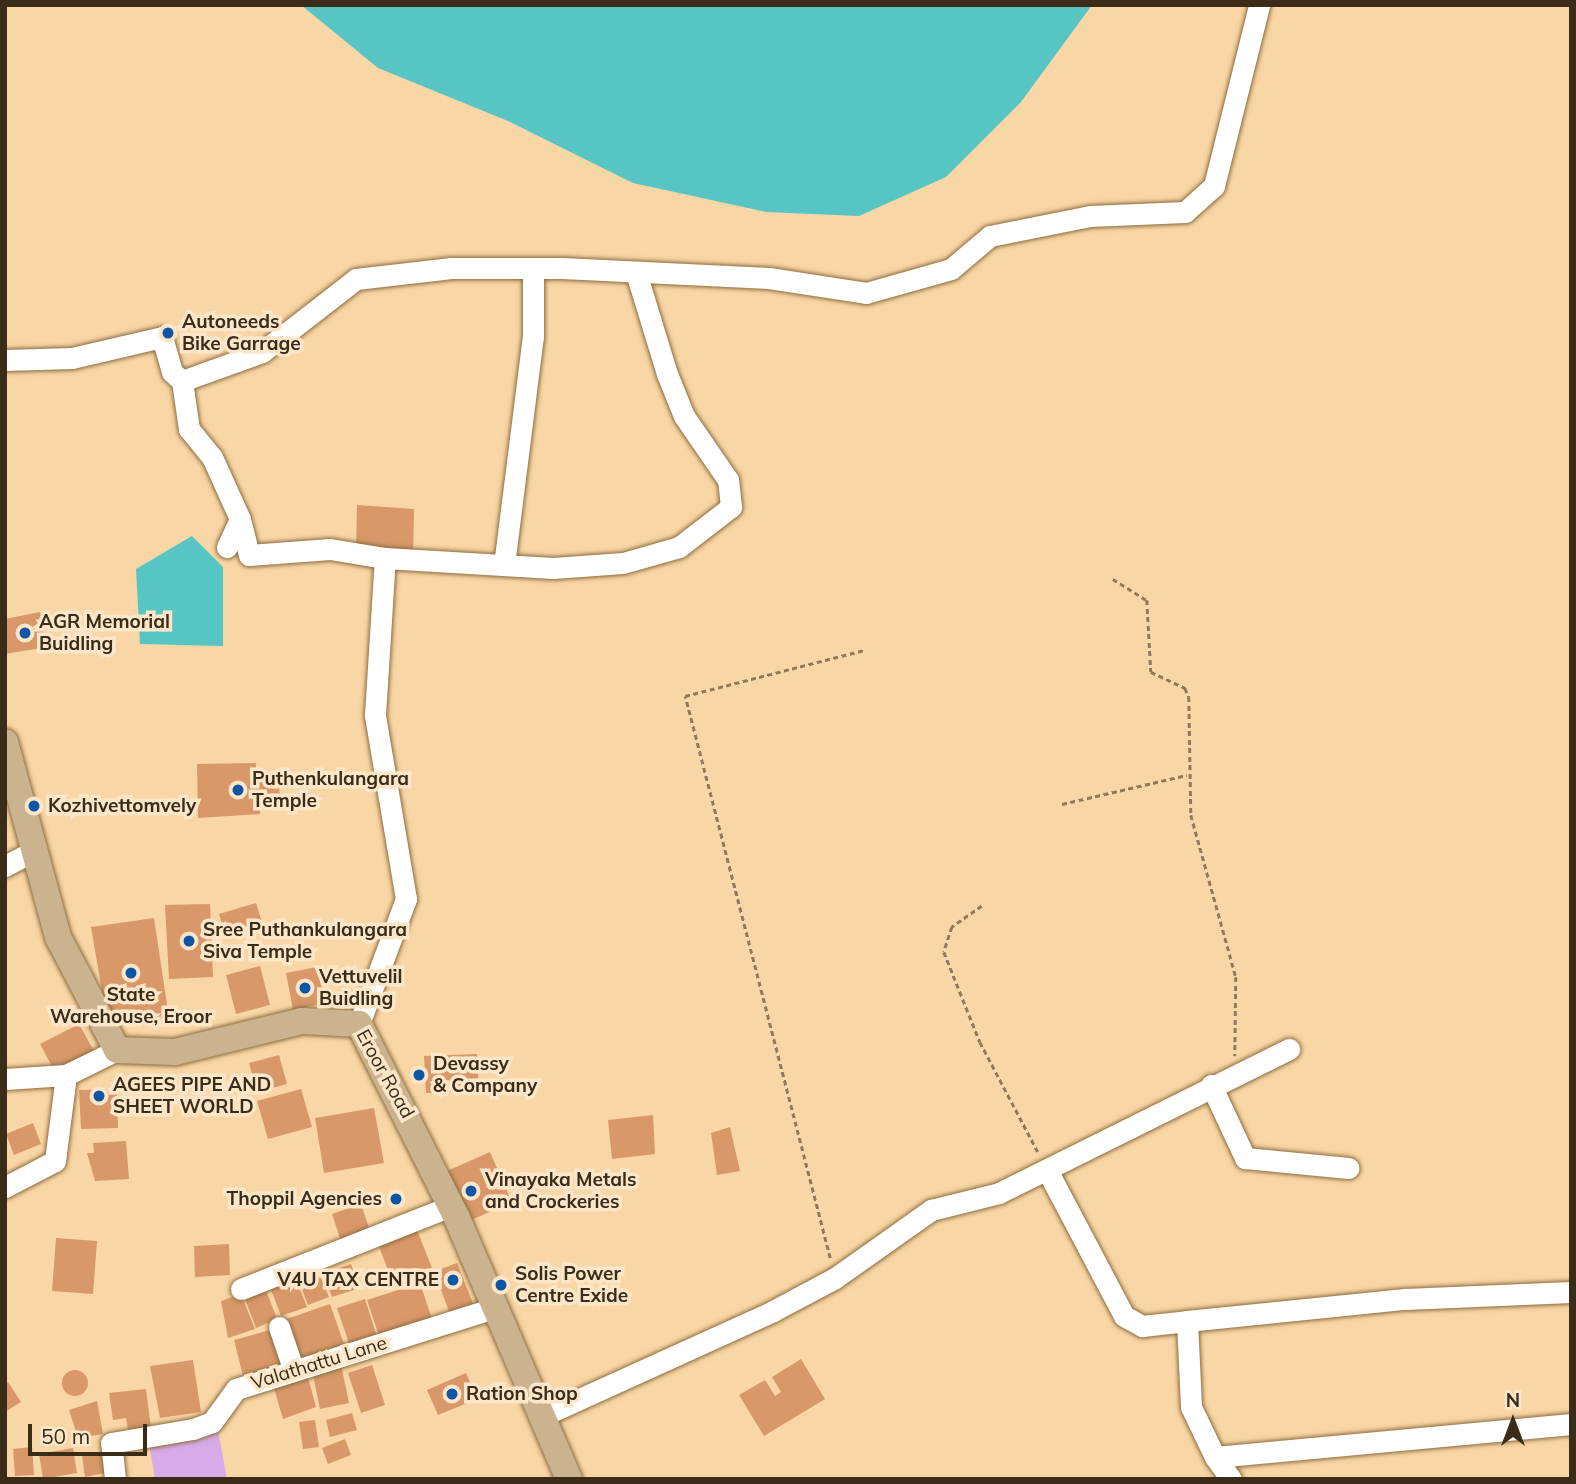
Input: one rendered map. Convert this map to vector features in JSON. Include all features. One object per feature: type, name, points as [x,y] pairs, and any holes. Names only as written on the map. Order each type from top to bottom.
[{"type":"main road","points":[[5,742],[58,937],[117,1050]]},
{"type":"main road","name":"Eroor Road","points":[[117,1050],[175,1052],[302,1021],[359,1024],[452,1206],[569,1479]]},
{"type":"street","points":[[182,381],[262,352],[356,279],[451,268],[533,268],[636,276],[769,278],[866,293],[951,269],[990,236],[1090,216],[1185,212],[1213,186],[1259,5]]},
{"type":"street","points":[[505,565],[533,337],[533,268]]},
{"type":"street","points":[[5,360],[72,358],[162,337],[172,372],[182,381],[189,429],[212,457],[240,519],[249,555],[330,549],[384,558],[505,565],[623,563],[678,547],[731,507],[728,480],[684,416],[667,374],[636,276]]},
{"type":"street","points":[[227,547],[240,519]]},
{"type":"street","points":[[359,1024],[405,899],[375,715],[384,558]]},
{"type":"street","points":[[5,866],[32,846]]},
{"type":"street","points":[[541,1416],[835,1278],[931,1210],[999,1193],[1163,1116],[1211,1085],[1289,1049]]},
{"type":"street","points":[[5,1079],[66,1075],[117,1050]]},
{"type":"street","points":[[5,1187],[55,1161],[66,1075]]},
{"type":"street","points":[[1211,1085],[1245,1158],[1349,1168]]},
{"type":"street","points":[[1047,1170],[1124,1316],[1142,1326],[1405,1299],[1571,1292]]},
{"type":"street","points":[[241,1289],[452,1206]]},
{"type":"street","name":"Valathattu Lane","points":[[115,1479],[111,1443],[212,1422],[236,1389],[495,1308]]},
{"type":"street","points":[[1187,1321],[1191,1407],[1215,1457],[1231,1479]]},
{"type":"street","points":[[279,1327],[295,1371]]},
{"type":"street","points":[[1215,1457],[1571,1424]]},
{"type":"path","points":[[1113,579],[1147,600],[1151,672],[1185,688],[1189,697],[1187,775],[1201,857],[1236,977],[1236,1074]]},
{"type":"path","points":[[835,1278],[685,696],[864,650]]},
{"type":"path","points":[[1062,804],[1187,775]]},
{"type":"path","points":[[982,906],[952,927],[944,952],[980,1042],[1047,1170]]},
{"type":"shaded area","points":[[218,1431],[227,1479],[155,1479],[149,1443]]},
{"type":"water","points":[[301,5],[1092,5],[1021,102],[946,177],[859,216],[766,212],[633,183],[508,121],[378,68]]},
{"type":"water","points":[[192,536],[223,567],[223,646],[140,644],[136,569]]},
{"type":"building","points":[[357,505],[414,509],[413,557],[356,551]]},
{"type":"building","name":"AGR Memorial Buidling","points":[[40,612],[47,647],[5,654],[5,619]]},
{"type":"building","name":"Puthenkulangara Temple","points":[[256,763],[255,780],[278,783],[281,799],[261,797],[260,814],[198,818],[197,764]]},
{"type":"building","points":[[256,903],[263,926],[226,938],[219,914]]},
{"type":"building","name":"Sree Puthankulangara Siva Temple","points":[[210,904],[213,977],[169,979],[165,905]]},
{"type":"building","name":"State Warehouse, Eroor","points":[[154,918],[169,1018],[108,1026],[91,927]]},
{"type":"building","points":[[260,966],[270,1005],[236,1014],[226,975]]},
{"type":"building","name":"Vettuvelil Buidling","points":[[317,967],[325,1003],[293,1010],[286,973]]},
{"type":"building","points":[[79,1024],[94,1051],[55,1072],[40,1044]]},
{"type":"building","points":[[477,1054],[479,1091],[426,1093],[424,1056]]},
{"type":"building","points":[[279,1055],[287,1084],[257,1092],[249,1063]]},
{"type":"building","points":[[117,1089],[118,1128],[81,1129],[79,1090]]},
{"type":"building","points":[[301,1089],[312,1127],[268,1139],[257,1101]]},
{"type":"building","points":[[374,1108],[384,1163],[324,1173],[315,1118]]},
{"type":"building","points":[[653,1115],[655,1154],[612,1159],[608,1120]]},
{"type":"building","points":[[33,1123],[41,1144],[14,1155],[6,1134]]},
{"type":"building","points":[[730,1127],[740,1171],[717,1175],[711,1133]]},
{"type":"building","points":[[126,1141],[129,1179],[95,1181],[87,1153],[94,1153],[93,1143]]},
{"type":"building","points":[[490,1152],[512,1202],[469,1221],[447,1171]]},
{"type":"building","points":[[361,1204],[370,1231],[341,1241],[332,1214]]},
{"type":"building","points":[[417,1230],[432,1268],[393,1283],[378,1244]]},
{"type":"building","points":[[56,1238],[97,1241],[93,1294],[52,1291]]},
{"type":"building","points":[[229,1244],[230,1275],[195,1277],[194,1246]]},
{"type":"building","points":[[457,1263],[474,1306],[450,1314],[438,1282],[430,1285],[427,1274]]},
{"type":"building","points":[[351,1264],[360,1288],[332,1297],[324,1273]]},
{"type":"building","points":[[317,1269],[329,1297],[308,1305],[297,1277]]},
{"type":"building","points":[[295,1277],[307,1307],[281,1316],[270,1287]]},
{"type":"building","points":[[420,1283],[433,1322],[380,1339],[367,1300]]},
{"type":"building","points":[[264,1285],[277,1319],[256,1328],[243,1294]]},
{"type":"building","points":[[241,1294],[255,1329],[228,1338],[221,1301]]},
{"type":"building","points":[[365,1299],[378,1340],[351,1349],[337,1308]]},
{"type":"building","points":[[330,1304],[346,1350],[298,1367],[281,1321]]},
{"type":"building","points":[[274,1329],[283,1365],[243,1376],[234,1340]]},
{"type":"building","points":[[801,1359],[825,1399],[764,1436],[739,1395],[765,1380],[775,1396],[781,1392],[772,1377]]},
{"type":"building","points":[[193,1360],[201,1412],[160,1418],[150,1366]]},
{"type":"building","points":[[341,1364],[349,1403],[320,1409],[312,1370]]},
{"type":"building","points":[[372,1365],[385,1405],[361,1413],[348,1373]]},
{"type":"building","points":[[75,1370],[84,1374],[88,1383],[84,1392],[75,1396],[66,1392],[62,1383],[66,1374]]},
{"type":"building","name":"Ration Shop","points":[[466,1373],[477,1399],[438,1415],[427,1390]]},
{"type":"building","points":[[307,1374],[316,1407],[283,1419],[273,1385]]},
{"type":"building","points":[[8,1382],[21,1402],[5,1412],[5,1384]]},
{"type":"building","points":[[146,1389],[151,1428],[128,1430],[126,1418],[113,1420],[109,1393]]},
{"type":"building","points":[[97,1401],[103,1434],[78,1438],[69,1410]]},
{"type":"building","points":[[352,1413],[357,1430],[330,1437],[326,1420]]},
{"type":"building","points":[[315,1420],[319,1447],[303,1449],[299,1422]]},
{"type":"building","points":[[345,1439],[351,1455],[328,1464],[322,1448]]},
{"type":"building","points":[[32,1447],[34,1475],[15,1476],[13,1449]]},
{"type":"building","points":[[73,1448],[77,1473],[43,1479],[39,1454]]},
{"type":"building","points":[[105,1451],[109,1472],[85,1477],[82,1455]]},
{"type":"place","name":"Autoneeds Bike Garrage","points":[[168,333]]},
{"type":"place","name":"AGR Memorial Buidling","points":[[25,633]]},
{"type":"place","name":"Puthenkulangara Temple","points":[[238,790]]},
{"type":"place","name":"Kozhivettomvely","points":[[34,806]]},
{"type":"place","name":"Sree Puthankulangara Siva Temple","points":[[189,941]]},
{"type":"place","name":"State Warehouse, Eroor","points":[[131,973]]},
{"type":"place","name":"Vettuvelil Buidling","points":[[305,988]]},
{"type":"place","name":"Devassy & Company","points":[[419,1075]]},
{"type":"place","name":"AGEES PIPE AND SHEET WORLD","points":[[99,1096]]},
{"type":"place","name":"Vinayaka Metals and Crockeries","points":[[471,1191]]},
{"type":"place","name":"Thoppil Agencies","points":[[396,1199]]},
{"type":"place","name":"V4U TAX CENTRE","points":[[453,1280]]},
{"type":"place","name":"Solis Power Centre Exide","points":[[501,1285]]},
{"type":"place","name":"Ration Shop","points":[[452,1394]]}]
